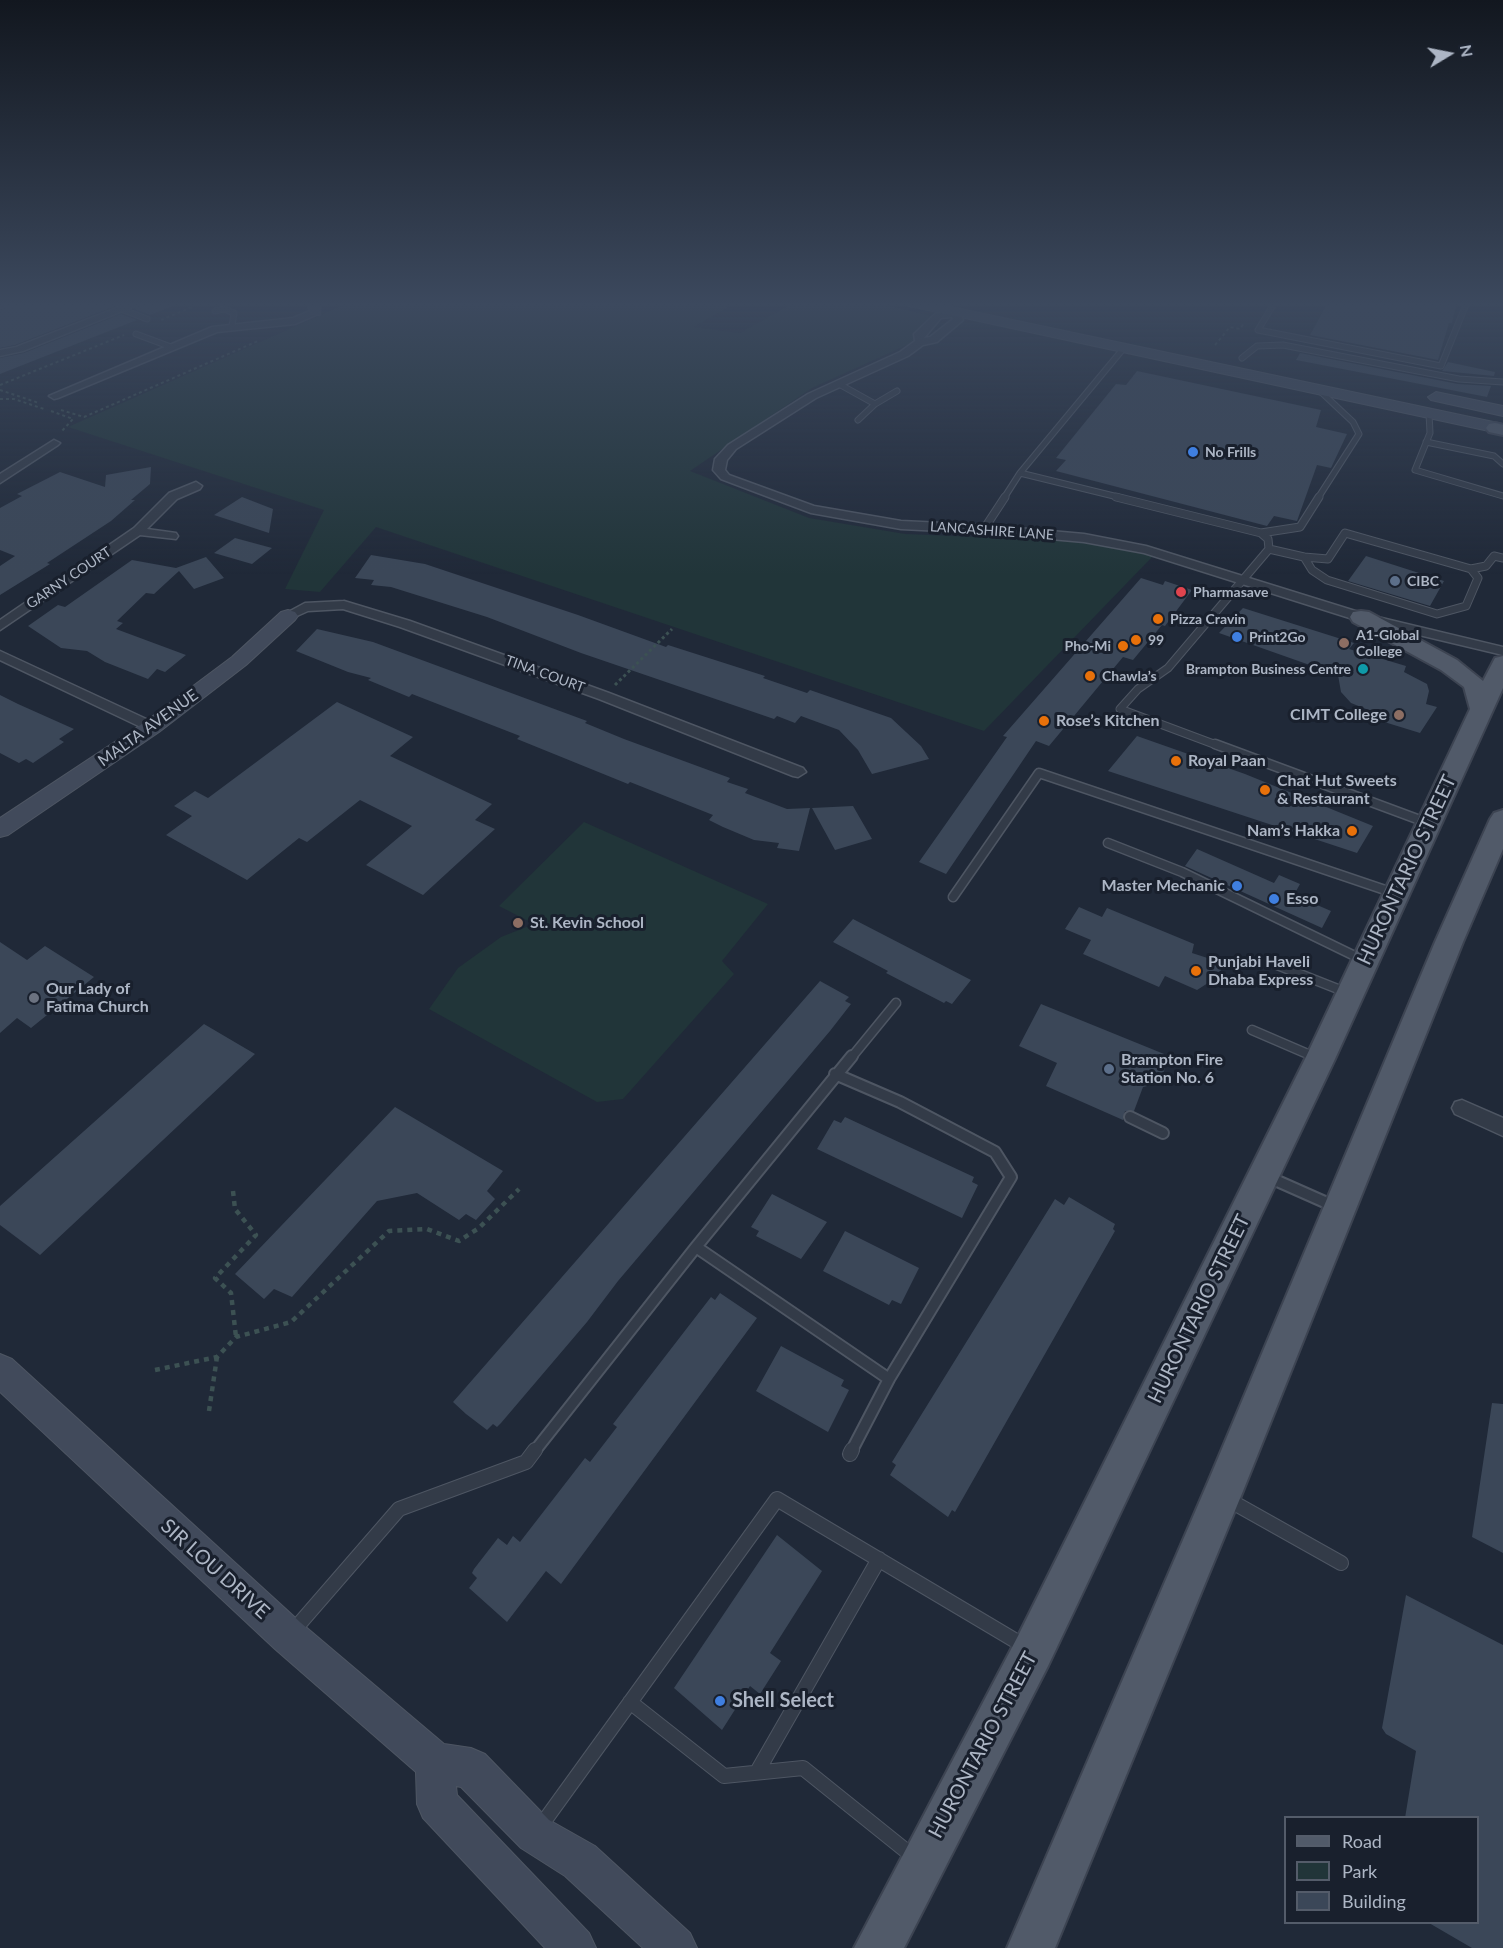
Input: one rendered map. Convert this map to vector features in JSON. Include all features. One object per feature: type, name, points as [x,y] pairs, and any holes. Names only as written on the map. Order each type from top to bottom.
[{"type":"main road","points":[[1329,393],[1500,429]]},
{"type":"main road","points":[[1421,394],[1503,411]]},
{"type":"main road","name":"MALTA AVENUE","points":[[0,829],[152,727],[239,661],[288,616]]},
{"type":"main road","points":[[1361,617],[1449,665],[1474,684],[1481,708]]},
{"type":"main road","name":"HURONTARIO STREET","points":[[878,1948],[1033,1652],[1320,1059],[1503,663]]},
{"type":"main road","points":[[1031,1948],[1222,1496],[1445,952],[1503,819]]},
{"type":"main road","name":"SIR LOU DRIVE","points":[[0,1370],[288,1636],[435,1763]]},
{"type":"main road","points":[[574,1948],[437,1804],[435,1763],[471,1768],[535,1834],[580,1861],[675,1948]]},
{"type":"street","points":[[54,396],[61,393]]},
{"type":"street","name":"LANCASHIRE LANE","points":[[819,393],[732,447],[721,459],[719,470],[725,477],[811,509],[901,525],[984,529],[1084,538],[1146,550],[1361,617],[1503,651]]},
{"type":"street","points":[[0,479],[54,443]]},
{"type":"street","name":"GARNY COURT","points":[[0,626],[138,531],[173,496],[196,486]]},
{"type":"street","points":[[138,531],[172,536]]},
{"type":"street","name":"TINA COURT","points":[[288,616],[305,607],[344,605],[405,624],[604,696],[798,772]]},
{"type":"street","points":[[0,655],[152,727]]},
{"type":"street","points":[[1462,1108],[1503,1127]]},
{"type":"lane","points":[[855,393],[875,404]]},
{"type":"lane","points":[[858,420],[875,404],[894,393]]},
{"type":"lane","points":[[984,529],[1020,472],[1086,393]]},
{"type":"lane","points":[[1020,472],[1261,533],[1300,526],[1359,434],[1353,422],[1322,393]]},
{"type":"lane","points":[[1429,413],[1430,434],[1415,470],[1503,496]]},
{"type":"lane","points":[[1426,442],[1494,456],[1503,464]]},
{"type":"lane","points":[[1261,533],[1268,539],[1269,549],[1168,668],[1138,689],[1120,709],[1428,822]]},
{"type":"lane","points":[[1269,549],[1304,557],[1328,559],[1345,533],[1471,568],[1486,566],[1494,556],[1503,558]]},
{"type":"lane","points":[[1304,557],[1312,570],[1327,580],[1437,614],[1466,606],[1478,578],[1471,568]]},
{"type":"lane","points":[[952,897],[1040,773],[1374,888],[1396,893]]},
{"type":"lane","points":[[1108,843],[1182,872],[1365,961]]},
{"type":"lane","points":[[1272,963],[1350,994]]},
{"type":"lane","points":[[288,1636],[399,1509],[526,1462],[835,1074],[896,1003]]},
{"type":"lane","points":[[1252,1030],[1320,1059]]},
{"type":"lane","points":[[835,1074],[900,1102],[995,1152],[1011,1177],[889,1379],[850,1454]]},
{"type":"lane","points":[[1130,1117],[1162,1133]]},
{"type":"lane","points":[[1264,1175],[1340,1209]]},
{"type":"lane","points":[[696,1247],[889,1379]]},
{"type":"lane","points":[[1222,1496],[1341,1563]]},
{"type":"lane","points":[[535,1834],[777,1499],[1033,1652]]},
{"type":"lane","points":[[757,1772],[879,1559]]},
{"type":"lane","points":[[630,1702],[724,1776],[803,1768],[922,1863]]},
{"type":"path","points":[[9,393],[84,417],[139,393]]},
{"type":"path","points":[[0,399],[14,399],[73,419],[54,443]]},
{"type":"path","points":[[604,696],[672,629]]},
{"type":"path","points":[[208,1411],[217,1358],[236,1337],[291,1322],[389,1231],[427,1229],[459,1241],[479,1228],[519,1189]]},
{"type":"path","points":[[232,1191],[235,1209],[256,1235],[215,1278],[231,1293],[236,1337]]},
{"type":"path","points":[[155,1370],[217,1358]]},
{"type":"green space","points":[[145,393],[805,393],[690,471],[809,518],[905,534],[1096,542],[1154,555],[984,731],[376,527],[320,592],[285,589],[324,510],[68,427]]},
{"type":"green space","points":[[584,822],[768,904],[722,961],[734,974],[623,1099],[597,1102],[429,1009],[458,968],[501,937],[534,924],[499,906]]},
{"type":"building","name":"No Frills","points":[[1109,393],[1240,393],[1321,410],[1316,427],[1347,434],[1331,468],[1317,465],[1297,521],[1274,516],[1267,526],[1056,471],[1066,460],[1056,458]]},
{"type":"building","points":[[1466,393],[1488,393],[1487,397]]},
{"type":"building","points":[[151,467],[150,484],[111,521],[47,563],[50,564],[0,595],[0,566],[15,556],[0,550],[0,508],[22,496],[17,494],[60,472],[105,487],[106,475]]},
{"type":"building","points":[[242,497],[273,509],[269,533],[214,515]]},
{"type":"building","points":[[235,538],[272,548],[252,564],[214,553]]},
{"type":"building","points":[[371,555],[425,564],[666,647],[668,645],[765,676],[763,678],[807,693],[810,690],[891,718],[921,746],[929,759],[872,774],[858,750],[839,730],[801,716],[795,723],[777,716],[774,719],[581,653],[487,617],[391,587],[371,585],[374,580],[355,578]]},
{"type":"building","points":[[1366,556],[1444,581],[1430,606],[1348,581]]},
{"type":"building","points":[[206,557],[224,578],[194,589],[179,571],[154,594],[146,593],[117,621],[123,623],[116,629],[186,655],[165,672],[157,669],[148,679],[105,662],[87,651],[61,648],[28,626],[58,605],[65,607],[132,560],[176,568]]},
{"type":"building","points":[[1141,578],[1163,585],[1165,581],[1192,590],[1165,626],[1162,625],[1133,660],[1123,657],[1049,746],[1036,741],[946,874],[919,862],[1007,737],[1003,736]]},
{"type":"building","name":"Brampton Business Centre","points":[[1243,608],[1354,643],[1349,649],[1406,666],[1404,672],[1427,684],[1429,691],[1426,704],[1437,707],[1420,733],[1368,717],[1371,711],[1351,703],[1341,692],[1338,675],[1219,633]]},
{"type":"building","points":[[317,629],[373,642],[587,721],[585,723],[624,739],[730,778],[727,782],[748,789],[745,793],[787,809],[810,808],[799,851],[777,848],[779,843],[754,840],[709,820],[713,815],[630,782],[628,784],[517,739],[520,736],[412,694],[409,697],[368,680],[371,678],[348,672],[296,651]]},
{"type":"building","points":[[0,695],[74,729],[59,739],[64,742],[33,763],[26,759],[19,763],[0,753]]},
{"type":"building","points":[[337,702],[413,737],[390,756],[492,804],[475,820],[495,829],[423,895],[366,865],[412,826],[360,800],[307,842],[299,838],[247,880],[166,835],[192,816],[174,806],[195,791],[208,798]]},
{"type":"building","points":[[1137,736],[1245,774],[1373,826],[1357,853],[1108,771]]},
{"type":"building","points":[[853,806],[872,839],[835,850],[812,808]]},
{"type":"building","points":[[1197,849],[1274,883],[1279,875],[1300,884],[1294,895],[1331,911],[1322,928],[1185,866]]},
{"type":"building","points":[[1079,907],[1102,917],[1107,908],[1194,944],[1192,953],[1223,963],[1219,976],[1197,990],[1165,976],[1159,987],[1083,954],[1091,940],[1065,929]]},
{"type":"building","points":[[853,919],[971,980],[952,1004],[946,1001],[944,1003],[911,986],[833,942]]},
{"type":"building","name":"Our Lady of Fatima Church","points":[[0,942],[27,960],[45,946],[94,977],[31,1028],[17,1018],[0,1033]]},
{"type":"building","points":[[820,981],[849,997],[845,1001],[851,1004],[830,1031],[501,1423],[497,1427],[493,1424],[487,1430],[466,1414],[453,1402]]},
{"type":"building","name":"Brampton Fire Station No. 6","points":[[1041,1004],[1169,1056],[1160,1083],[1143,1087],[1134,1111],[1125,1111],[1123,1120],[1046,1086],[1057,1063],[1019,1046]]},
{"type":"building","points":[[204,1024],[255,1054],[40,1255],[0,1225],[0,1206]]},
{"type":"building","points":[[395,1107],[503,1171],[487,1191],[495,1199],[476,1220],[466,1214],[459,1220],[417,1193],[377,1201],[292,1297],[274,1289],[264,1299],[235,1274]]},
{"type":"building","points":[[845,1117],[974,1177],[972,1182],[978,1185],[962,1218],[817,1149],[834,1120],[841,1123]]},
{"type":"building","points":[[772,1194],[827,1222],[801,1259],[756,1236],[759,1231],[751,1227]]},
{"type":"building","points":[[1069,1197],[1115,1224],[1113,1229],[1115,1231],[955,1512],[952,1510],[948,1517],[890,1475],[896,1465],[892,1462],[1055,1199],[1064,1205]]},
{"type":"building","points":[[845,1231],[919,1268],[901,1304],[892,1300],[889,1305],[823,1271]]},
{"type":"building","points":[[720,1293],[757,1318],[561,1584],[546,1571],[507,1622],[469,1588],[477,1578],[472,1573],[474,1569],[498,1538],[507,1545],[513,1536],[520,1542],[585,1458],[590,1462],[617,1427],[613,1424],[711,1297],[715,1300]]},
{"type":"building","points":[[781,1346],[844,1380],[841,1386],[849,1390],[828,1432],[756,1391]]},
{"type":"building","points":[[1492,1403],[1503,1404],[1503,1553],[1472,1537]]},
{"type":"building","points":[[777,1535],[822,1571],[770,1653],[781,1661],[760,1694],[750,1686],[722,1730],[674,1688]]},
{"type":"building","points":[[1406,1595],[1503,1645],[1503,1948],[1472,1948],[1431,1924],[1479,1924],[1479,1816],[1405,1816],[1416,1751],[1386,1734],[1382,1728]]},
{"type":"place","name":"No Frills","points":[[1193,452]]},
{"type":"place","name":"CIBC","points":[[1395,581]]},
{"type":"place","name":"Pharmasave","points":[[1181,592]]},
{"type":"place","name":"Pizza Cravin","points":[[1158,619]]},
{"type":"place","name":"Print2Go","points":[[1237,637]]},
{"type":"place","name":"99","points":[[1136,640]]},
{"type":"place","name":"A1-Global College","points":[[1344,643]]},
{"type":"place","name":"Pho-Mi","points":[[1123,646]]},
{"type":"place","name":"Brampton Business Centre","points":[[1363,669]]},
{"type":"place","name":"Chawla’s","points":[[1090,676]]},
{"type":"place","name":"CIMT College","points":[[1399,715]]},
{"type":"place","name":"Rose’s Kitchen","points":[[1044,721]]},
{"type":"place","name":"Royal Paan","points":[[1176,761]]},
{"type":"place","name":"Chat Hut Sweets & Restaurant","points":[[1265,790]]},
{"type":"place","name":"Nam’s Hakka","points":[[1352,831]]},
{"type":"place","name":"Master Mechanic","points":[[1237,886]]},
{"type":"place","name":"Esso","points":[[1274,899]]},
{"type":"place","name":"St. Kevin School","points":[[518,923]]},
{"type":"place","name":"Punjabi Haveli Dhaba Express","points":[[1196,971]]},
{"type":"place","name":"Our Lady of Fatima Church","points":[[34,998]]},
{"type":"place","name":"Brampton Fire Station No. 6","points":[[1109,1069]]},
{"type":"place","name":"Shell Select","points":[[720,1701]]}]
